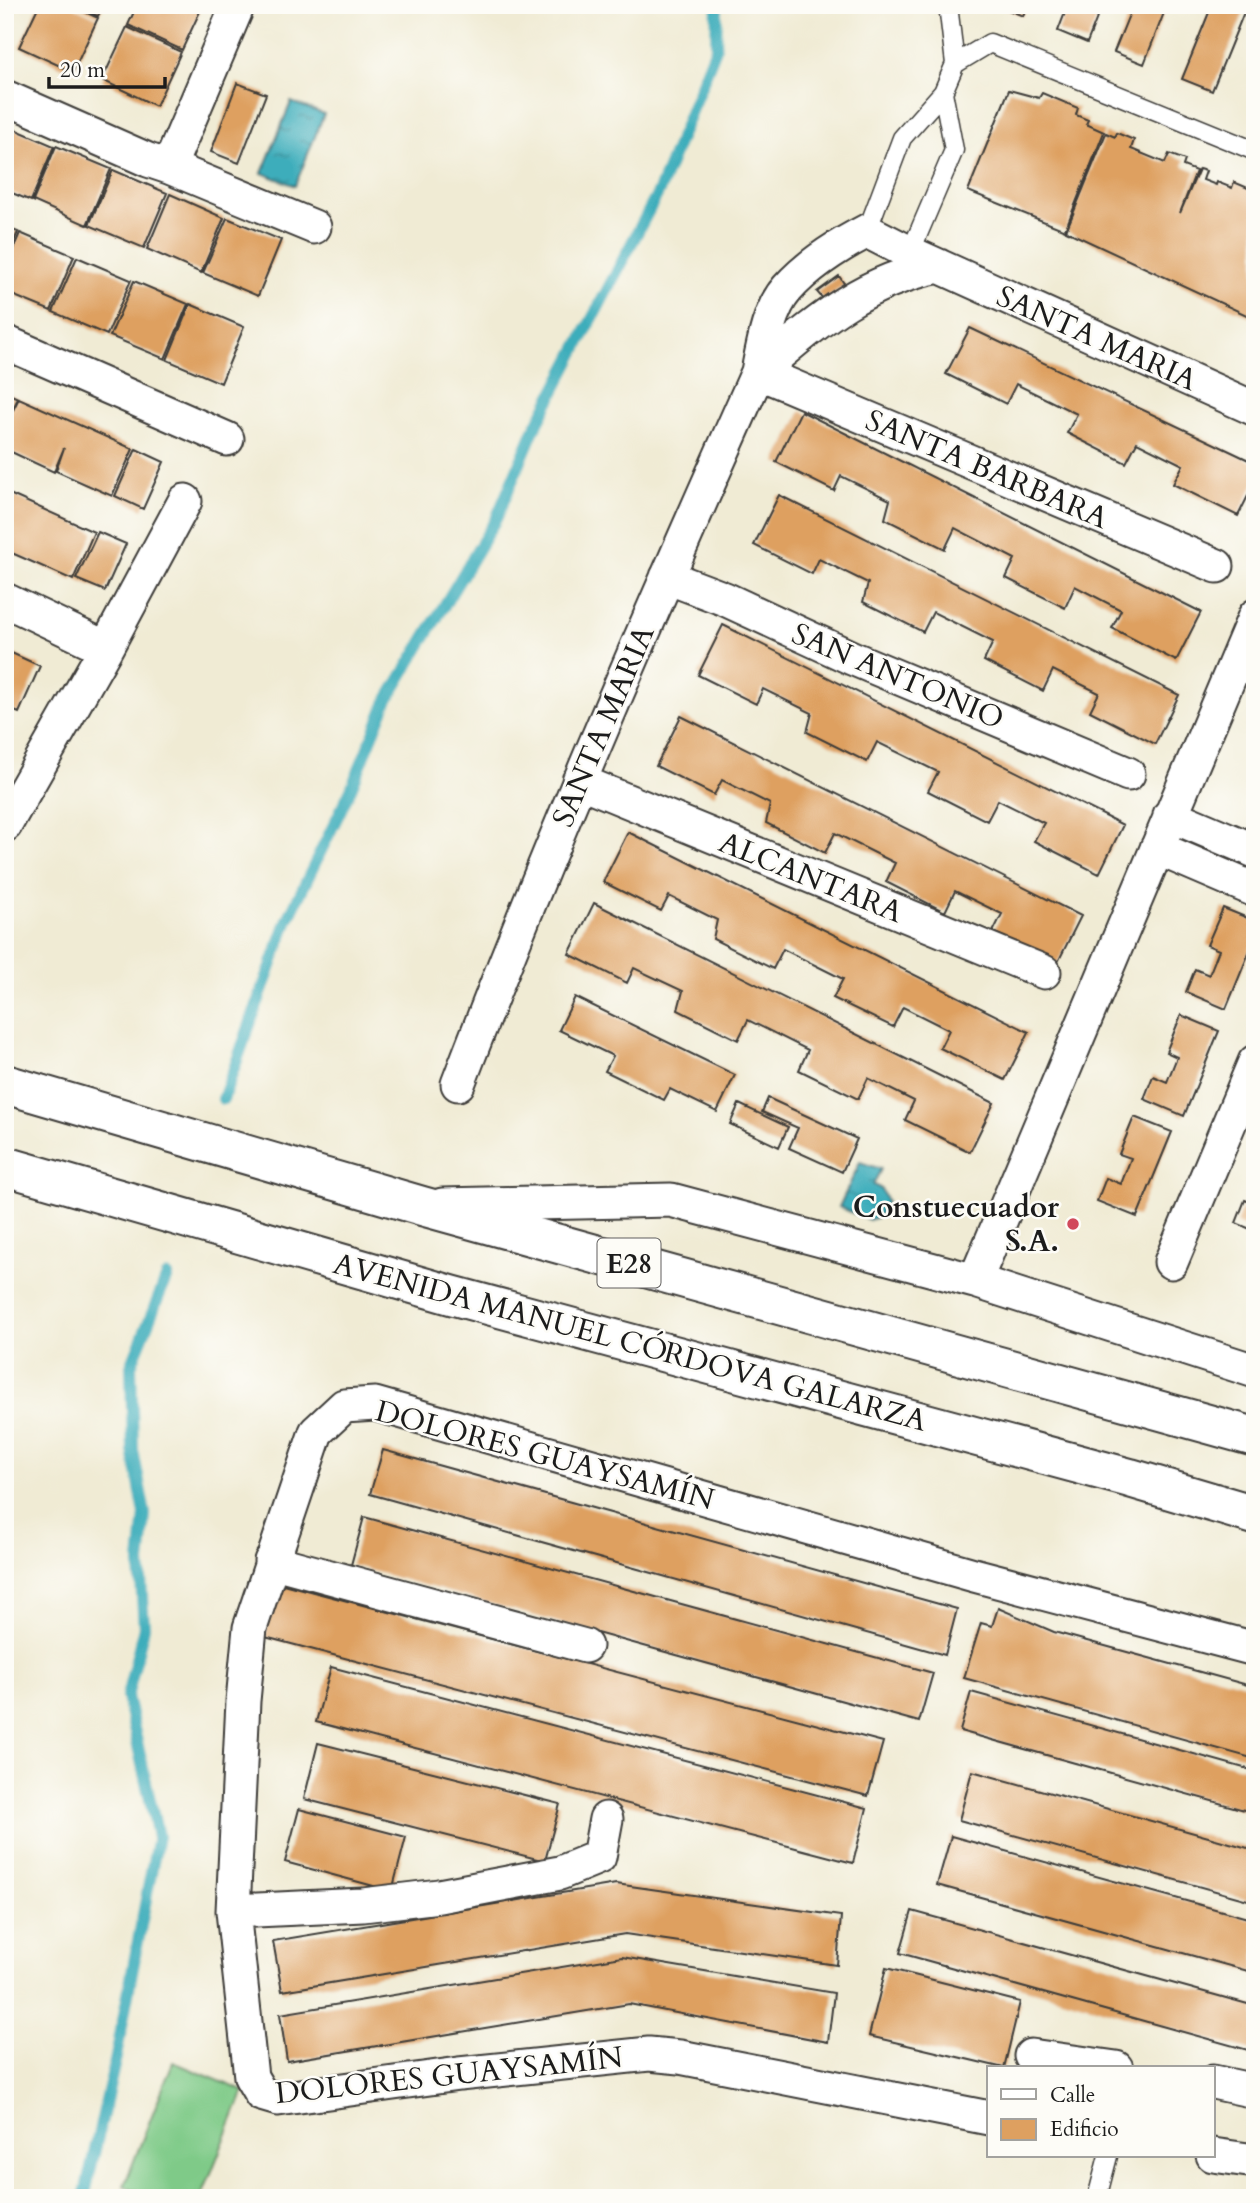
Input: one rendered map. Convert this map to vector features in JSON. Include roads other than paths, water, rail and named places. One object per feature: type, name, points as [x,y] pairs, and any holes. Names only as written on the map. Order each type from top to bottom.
[{"type":"main road","name":"E28","points":[[5,1084],[422,1206],[1255,1437]]},
{"type":"main road","name":"AVENIDA MANUEL CÓRDOVA GALARZA","points":[[5,1166],[451,1295],[1130,1478],[1255,1515]]},
{"type":"street","points":[[169,167],[238,5]]},
{"type":"street","points":[[5,97],[314,227]]},
{"type":"street","name":"SANTA MARIA","points":[[458,1084],[579,781],[758,372],[771,320],[785,290],[824,257],[867,231],[925,260],[1255,409]]},
{"type":"street","name":"SANTA MARIA","points":[[758,372],[827,313],[880,284],[909,272],[925,260]]},
{"type":"street","points":[[5,342],[227,439]]},
{"type":"street","name":"SANTA BARBARA","points":[[758,372],[1217,566]]},
{"type":"street","points":[[5,825],[106,648],[185,501]]},
{"type":"street","name":"SAN ANTONIO","points":[[667,577],[725,599],[852,658],[1128,774]]},
{"type":"street","points":[[5,600],[106,648]]},
{"type":"street","points":[[975,1282],[1255,616]]},
{"type":"street","name":"ALCANTARA","points":[[579,781],[1044,972]]},
{"type":"street","points":[[1170,816],[1255,851]]},
{"type":"street","points":[[1157,848],[1255,890]]},
{"type":"street","points":[[1171,1262],[1251,1083]]},
{"type":"street","points":[[422,1206],[671,1200],[975,1282],[1255,1371]]},
{"type":"street","name":"DOLORES GUAYSAMÍN","points":[[987,2118],[680,2057],[649,2054],[459,2074],[278,2099],[261,2094],[251,2077],[233,1911],[243,1701],[250,1628],[316,1432],[344,1406],[375,1404],[974,1575],[1255,1649]]},
{"type":"street","points":[[271,1561],[585,1646]]},
{"type":"street","points":[[233,1911],[363,1905],[427,1897],[560,1873],[599,1857],[606,1819]]},
{"type":"street","points":[[1031,2056],[1101,2066]]},
{"type":"street","points":[[1214,2082],[1255,2091]]},
{"type":"street","points":[[1214,2155],[1255,2161]]},
{"type":"lane","points":[[867,231],[902,138],[943,92],[955,64],[948,5]]},
{"type":"lane","points":[[955,64],[990,43],[1255,151]]},
{"type":"lane","points":[[925,260],[954,150],[943,92]]},
{"type":"lane","points":[[1097,2198],[1107,2158]]},
{"type":"water","points":[[291,102],[324,114],[295,186],[262,173]]},
{"type":"water","points":[[860,1162],[881,1169],[873,1185],[880,1188],[887,1201],[878,1217],[869,1220],[839,1207]]},
{"type":"waterway","points":[[223,1099],[288,919],[351,789],[387,701],[496,519],[533,432],[659,191],[716,48],[717,5]]},
{"type":"waterway","points":[[84,2198],[116,2057],[158,1836],[127,1697],[144,1627],[140,1563],[145,1514],[133,1450],[131,1366],[167,1276]]},
{"type":"place","name":"Constuecuador S.A.","points":[[1073,1224]]}]
